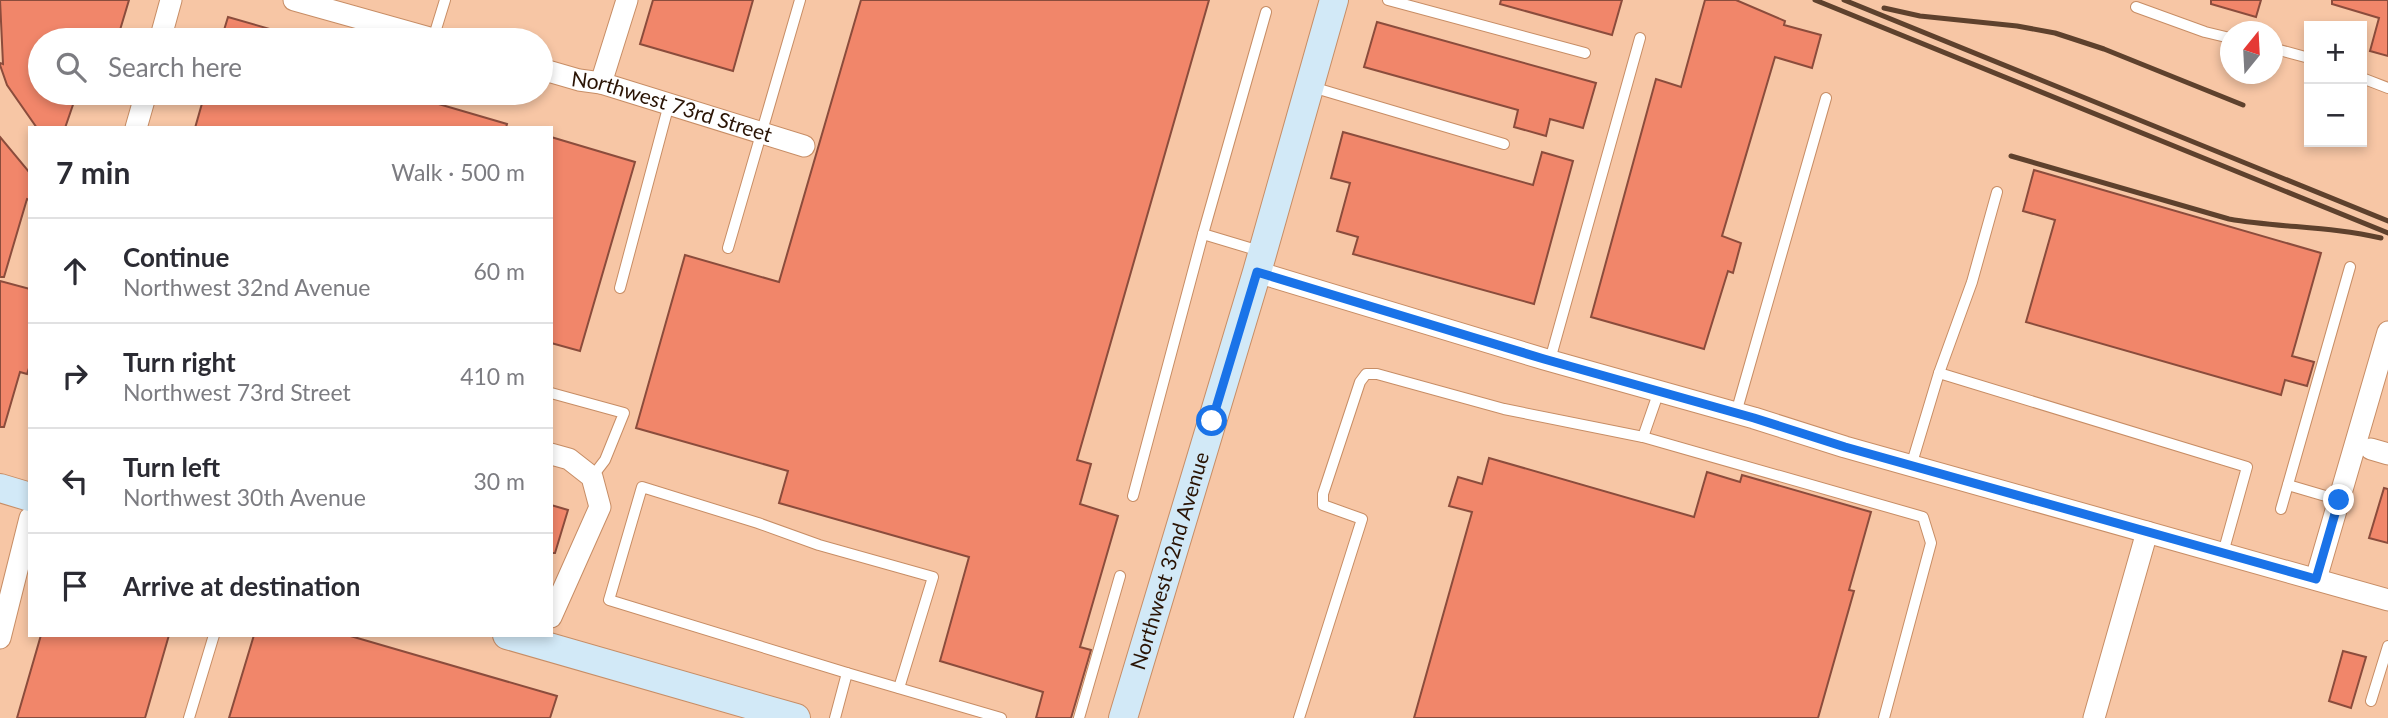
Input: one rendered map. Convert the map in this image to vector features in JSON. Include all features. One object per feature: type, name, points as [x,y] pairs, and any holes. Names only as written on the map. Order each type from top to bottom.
[{"type":"main road","name":"Northwest 32nd Avenue","points":[[1123,718],[1260,262],[1334,0]]},
{"type":"main road","points":[[0,488],[28,496]]},
{"type":"main road","points":[[521,637],[541,640],[796,718]]},
{"type":"street","points":[[164,28],[172,0]]},
{"type":"street","points":[[294,0],[393,28]]},
{"type":"street","points":[[601,83],[627,0]]},
{"type":"street","name":"Northwest 73rd Street","points":[[553,72],[601,83],[804,146]]},
{"type":"street","points":[[137,126],[143,105]]},
{"type":"street","points":[[1260,262],[1550,360],[1911,466],[2388,600]]},
{"type":"street","points":[[2316,579],[2388,332]]},
{"type":"street","points":[[553,455],[569,459],[592,477],[600,507],[553,613]]},
{"type":"street","points":[[2094,718],[2147,532]]},
{"type":"street","points":[[0,638],[26,550]]},
{"type":"lane","points":[[438,28],[445,0]]},
{"type":"lane","points":[[727,248],[800,0]]},
{"type":"lane","points":[[1388,0],[1585,53]]},
{"type":"lane","points":[[2136,7],[2220,35]]},
{"type":"lane","points":[[1133,496],[1266,12]]},
{"type":"lane","points":[[1550,360],[1640,38]]},
{"type":"lane","points":[[2283,51],[2304,57]]},
{"type":"lane","points":[[2367,80],[2388,88]]},
{"type":"lane","points":[[1309,86],[1504,144]]},
{"type":"lane","points":[[1736,413],[1826,98]]},
{"type":"lane","points":[[620,288],[669,104]]},
{"type":"lane","points":[[1911,466],[1939,373],[1972,282],[1997,192]]},
{"type":"lane","points":[[1203,234],[1260,262]]},
{"type":"lane","points":[[2281,509],[2350,267]]},
{"type":"lane","points":[[1939,373],[2246,467],[2222,553]]},
{"type":"lane","points":[[1299,718],[1362,519],[1323,505],[1324,494],[1360,382],[1366,374],[1377,374],[1504,409],[1643,437],[1923,517],[1931,543],[1884,718]]},
{"type":"lane","points":[[1643,437],[1659,391]]},
{"type":"lane","points":[[553,394],[624,413],[605,460],[592,477]]},
{"type":"lane","points":[[2288,485],[2339,500]]},
{"type":"lane","points":[[899,688],[933,577],[819,545],[642,487],[609,600],[848,673],[899,688],[1001,718]]},
{"type":"lane","points":[[1079,718],[1120,576]]},
{"type":"lane","points":[[189,718],[213,637]]},
{"type":"lane","points":[[2371,701],[2388,646]]},
{"type":"lane","points":[[835,718],[848,673]]},
{"type":"building","points":[[0,0],[129,0],[121,28],[28,28],[28,105],[73,105],[66,126],[36,126],[7,85],[0,63],[3,64]]},
{"type":"building","points":[[653,0],[753,0],[733,71],[640,44]]},
{"type":"building","points":[[861,0],[1209,0],[1077,460],[1091,464],[1080,504],[1118,516],[1080,647],[1091,650],[1071,718],[1036,718],[1043,692],[940,661],[969,557],[779,503],[788,471],[636,428],[685,255],[779,282]]},
{"type":"building","points":[[1501,0],[1622,0],[1612,35],[1500,4]]},
{"type":"building","points":[[1705,0],[1736,0],[1785,21],[1784,25],[1821,35],[1812,68],[1775,57],[1722,236],[1741,243],[1733,273],[1728,271],[1704,349],[1591,317],[1656,79],[1681,87]]},
{"type":"building","points":[[2211,0],[2261,0],[2256,17],[2211,4]]},
{"type":"building","points":[[2332,0],[2388,0],[2388,56],[2370,51],[2379,18],[2332,4]]},
{"type":"building","points":[[228,17],[266,28],[225,28]]},
{"type":"building","points":[[1377,22],[1596,83],[1583,128],[1550,119],[1546,136],[1514,127],[1518,110],[1364,67]]},
{"type":"building","points":[[202,105],[442,105],[507,124],[506,126],[196,126]]},
{"type":"building","points":[[1343,132],[1533,185],[1542,152],[1573,161],[1534,304],[1353,254],[1358,237],[1337,231],[1350,183],[1331,178]]},
{"type":"building","points":[[0,137],[28,171],[28,199],[4,277],[0,277]]},
{"type":"building","points":[[553,138],[635,162],[580,351],[553,344]]},
{"type":"building","points":[[2034,170],[2321,253],[2292,356],[2314,362],[2307,386],[2285,380],[2281,395],[2026,322],[2055,220],[2023,211]]},
{"type":"building","points":[[0,281],[28,288],[28,371],[27,374],[20,372],[4,427],[0,427]]},
{"type":"building","points":[[1489,458],[1694,517],[1707,472],[1740,482],[1742,475],[1871,512],[1849,590],[1854,591],[1818,718],[1414,718],[1472,512],[1449,506],[1458,477],[1482,484]]},
{"type":"building","points":[[2384,488],[2388,489],[2388,543],[2369,538]]},
{"type":"building","points":[[553,506],[568,510],[553,553]]},
{"type":"building","points":[[40,637],[168,637],[145,718],[17,718]]},
{"type":"building","points":[[253,637],[354,637],[557,696],[550,718],[229,718]]},
{"type":"building","points":[[2343,651],[2366,657],[2351,708],[2329,701]]},
{"type":"railway","points":[[1815,0],[2388,233]]},
{"type":"railway","points":[[1844,0],[2388,221]]},
{"type":"railway","points":[[1884,8],[1920,16],[2017,26],[2055,33],[2104,49],[2243,105]]},
{"type":"railway","points":[[2011,156],[2229,219],[2343,231],[2381,238]]},
{"type":"route","points":[[1212,421],[1257,272],[1845,447],[2316,579],[2339,500]]}]
